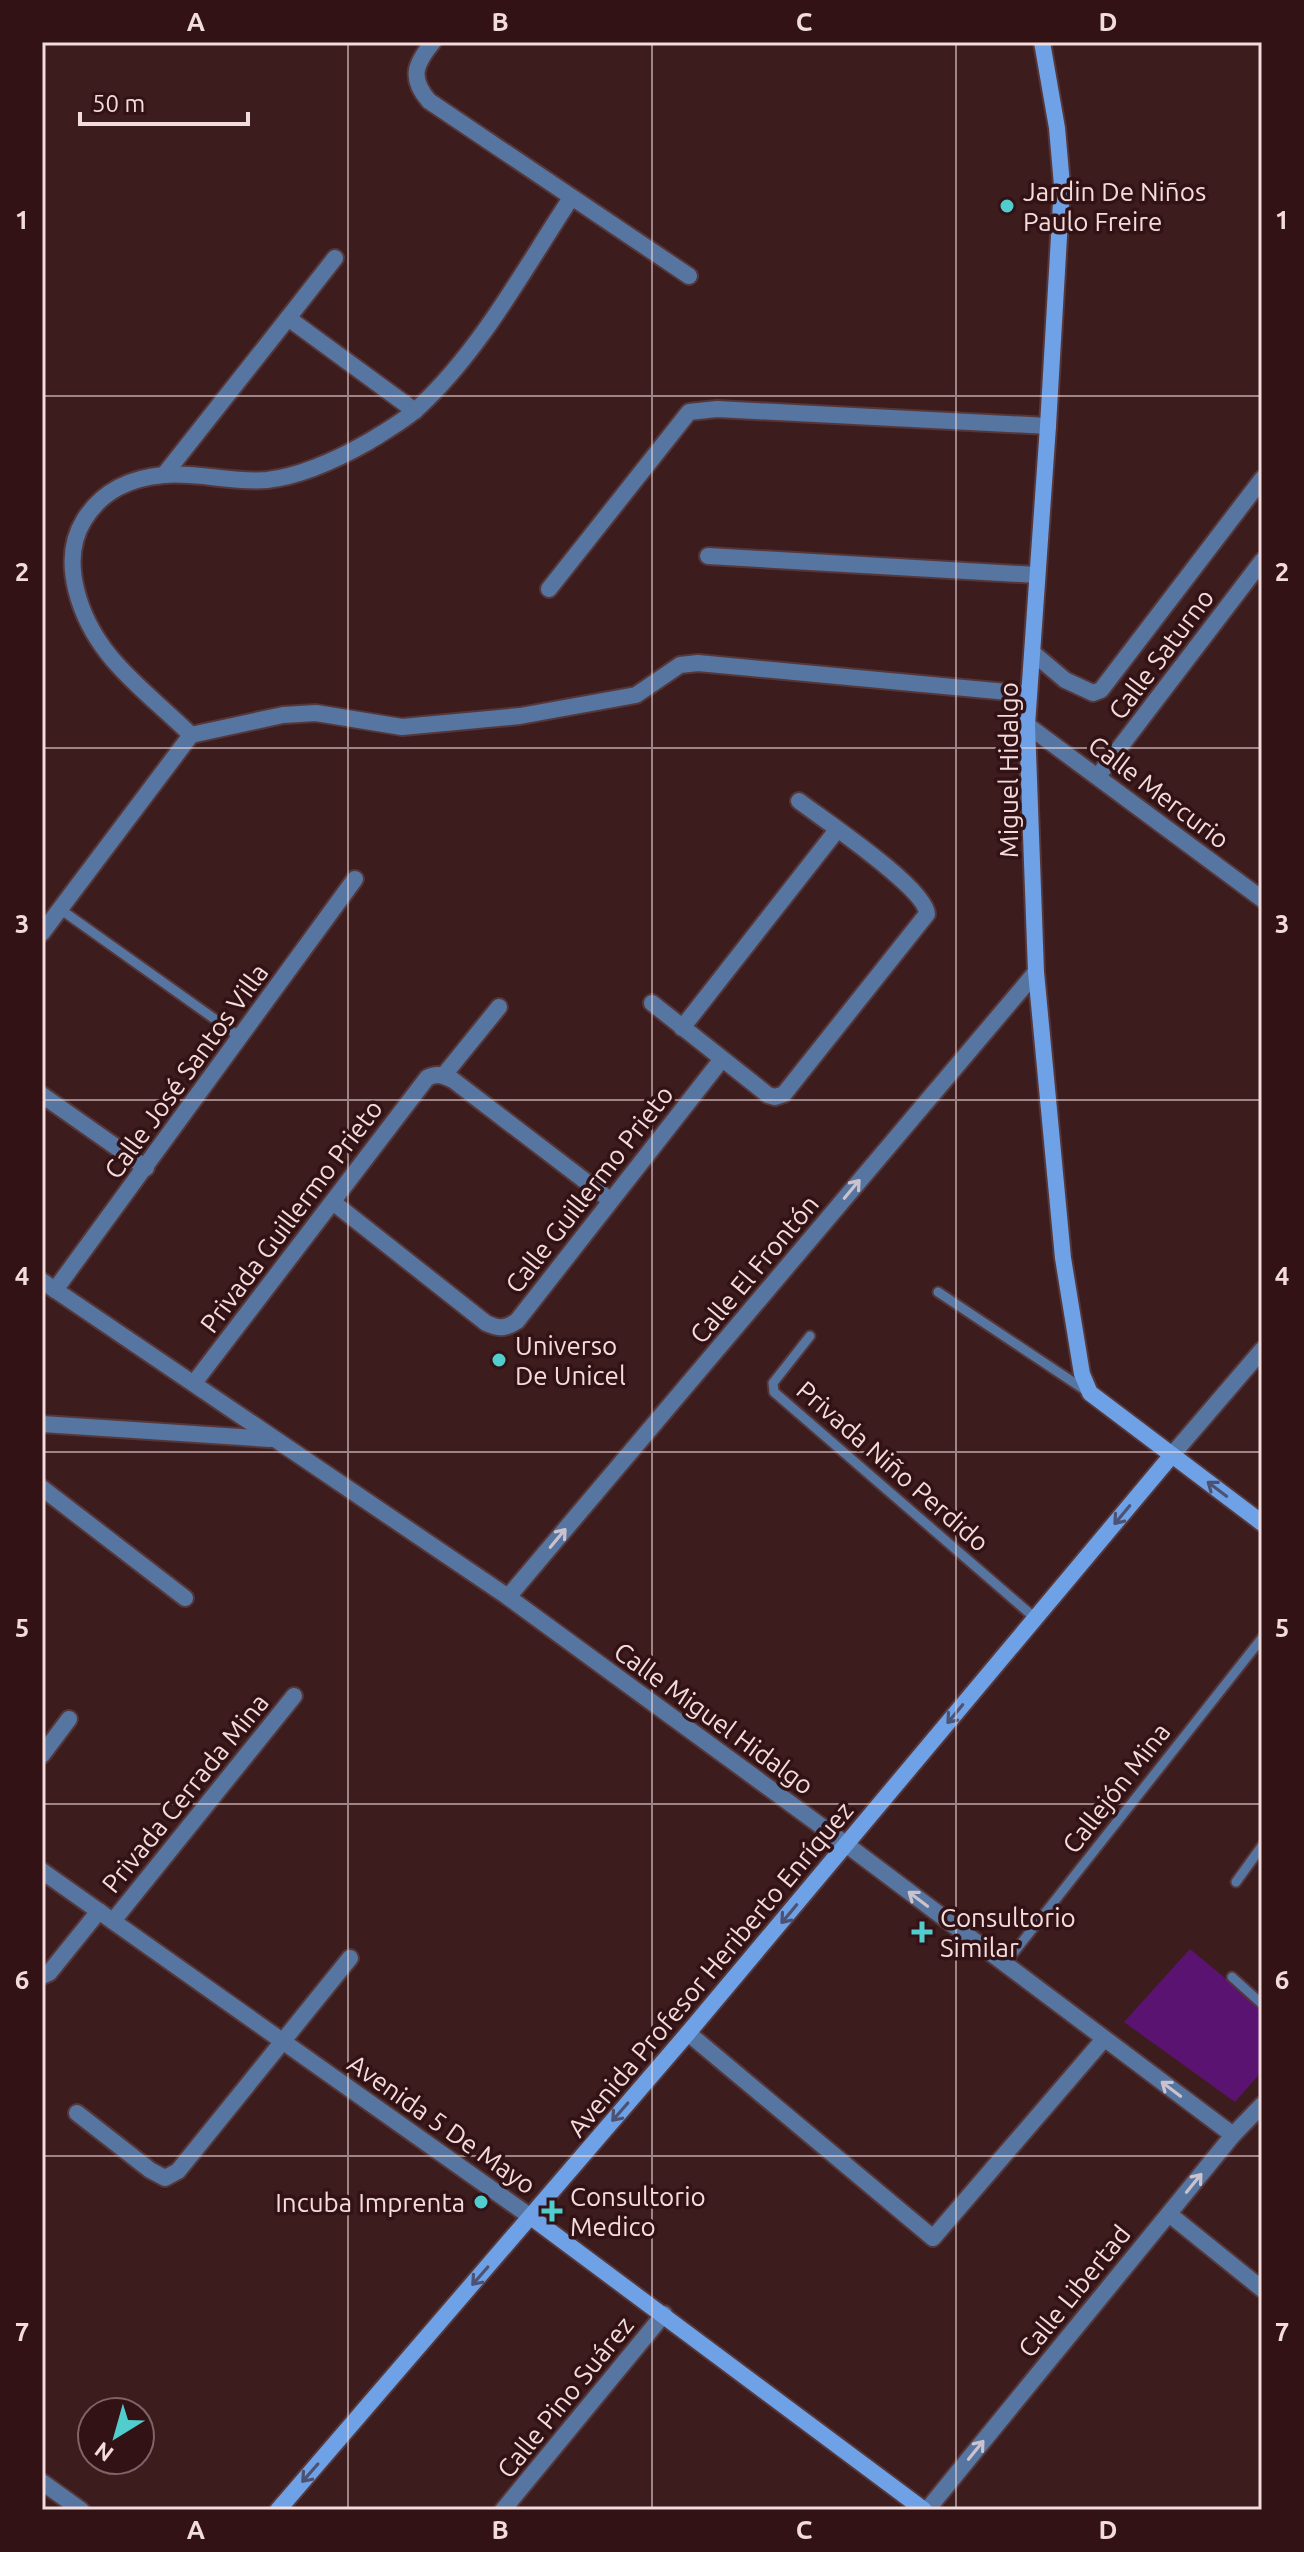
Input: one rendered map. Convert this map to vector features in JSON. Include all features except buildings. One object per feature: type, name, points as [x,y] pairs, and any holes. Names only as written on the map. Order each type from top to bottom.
[{"type":"main road","name":"Miguel Hidalgo","points":[[1042,42],[1057,128],[1062,185],[1027,725],[1036,972],[1063,1258],[1082,1374],[1090,1393]]},
{"type":"main road","points":[[1090,1393],[1262,1523]]},
{"type":"main road","name":"Avenida Profesor Heriberto Enríquez","points":[[278,2510],[688,2033],[1172,1455]]},
{"type":"main road","name":"Avenida 5 De Mayo","points":[[531,2217],[925,2510]]},
{"type":"street","points":[[433,42],[420,58],[417,71],[418,85],[429,101],[689,276]]},
{"type":"street","points":[[191,735],[109,655],[88,623],[76,594],[73,568],[77,530],[92,506],[109,490],[164,475],[266,480],[281,477],[324,464],[368,442],[415,411],[446,381],[571,198]]},
{"type":"street","points":[[164,475],[335,258]]},
{"type":"street","points":[[288,318],[415,411]]},
{"type":"street","points":[[549,589],[689,412],[717,409],[1048,426]]},
{"type":"street","points":[[1033,653],[1077,687],[1093,693],[1101,690],[1262,479]]},
{"type":"street","points":[[708,556],[1037,575]]},
{"type":"street","name":"Calle Saturno","points":[[1098,776],[1262,561]]},
{"type":"street","points":[[42,933],[191,735],[283,715],[316,713],[402,727],[520,716],[636,695],[680,665],[698,663],[1029,694]]},
{"type":"street","name":"Calle Mercurio","points":[[1027,725],[1262,899]]},
{"type":"street","points":[[652,1003],[768,1095],[775,1097],[784,1094],[927,914],[921,898],[908,884],[799,801]]},
{"type":"street","points":[[682,1028],[837,830]]},
{"type":"street","name":"Calle José Santos Villa","points":[[48,1285],[146,1168],[355,879]]},
{"type":"street","name":"Calle El Frontón","points":[[508,1597],[1036,972]]},
{"type":"street","points":[[499,1007],[444,1075],[610,1200]]},
{"type":"street","name":"Calle Guillermo Prieto","points":[[334,1203],[486,1323],[498,1328],[510,1326],[722,1059]]},
{"type":"street","name":"Privada Guillermo Prieto","points":[[194,1383],[427,1078],[435,1074],[444,1075]]},
{"type":"street","points":[[42,1095],[146,1168]]},
{"type":"street","name":"Calle Miguel Hidalgo","points":[[48,1285],[508,1597],[847,1845],[1233,2135]]},
{"type":"street","points":[[1172,1455],[1262,1350]]},
{"type":"street","points":[[42,1424],[271,1439]]},
{"type":"street","points":[[42,1488],[185,1598]]},
{"type":"street","name":"Privada Cerrada Mina","points":[[42,1976],[49,1973],[106,1916],[294,1696]]},
{"type":"street","points":[[42,1755],[69,1719]]},
{"type":"street","name":"Avenida 5 De Mayo","points":[[42,1871],[531,2217]]},
{"type":"street","points":[[77,2113],[150,2170],[165,2178],[178,2171],[350,1958]]},
{"type":"street","points":[[688,2033],[933,2238],[1104,2039]]},
{"type":"street","name":"Calle Libertad","points":[[925,2510],[1233,2135],[1262,2105]]},
{"type":"street","points":[[1169,2214],[1262,2289]]},
{"type":"street","name":"Calle Pino Suárez","points":[[503,2510],[664,2314]]},
{"type":"street","points":[[42,2482],[81,2510]]},
{"type":"lane","points":[[60,909],[240,1037]]},
{"type":"lane","points":[[938,1292],[1090,1393]]},
{"type":"lane","name":"Privada Niño Perdido","points":[[810,1336],[773,1383],[774,1392],[1035,1618]]},
{"type":"lane","name":"Callejón Mina","points":[[1004,1965],[1262,1638]]},
{"type":"lane","points":[[1236,1882],[1262,1846]]},
{"type":"lane","points":[[1232,1977],[1262,2004]]},
{"type":"shaded area","points":[[1190,1949],[1262,2009],[1262,2071],[1235,2102],[1124,2022]]},
{"type":"place","name":"Jardin De Niños Paulo Freire","points":[[1007,206]]},
{"type":"place","name":"Universo De Unicel","points":[[499,1360]]},
{"type":"place","name":"Consultorio Similar","points":[[922,1932]]},
{"type":"place","name":"Incuba Imprenta","points":[[481,2202]]},
{"type":"place","name":"Consultorio Medico","points":[[552,2211]]}]
